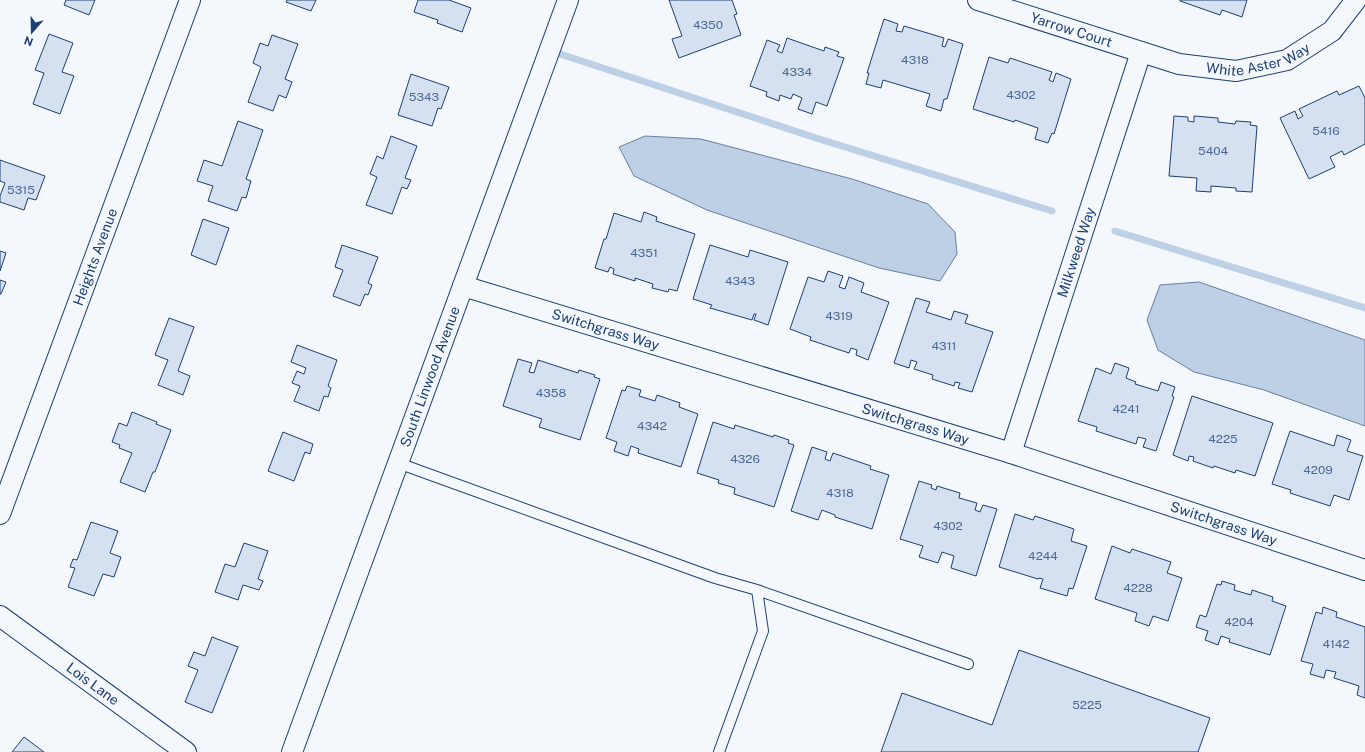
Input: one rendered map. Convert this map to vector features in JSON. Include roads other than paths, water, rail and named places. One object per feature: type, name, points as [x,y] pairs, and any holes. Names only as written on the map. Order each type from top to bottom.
[{"type":"street","name":"Heights Avenue","points":[[0,514],[190,0]]},
{"type":"street","name":"South Linwood Avenue","points":[[292,752],[568,0]]},
{"type":"street","name":"Yarrow Court","points":[[978,0],[1141,52]]},
{"type":"street","name":"White Aster Way","points":[[1141,52],[1179,64],[1236,71],[1287,60],[1332,31],[1356,0]]},
{"type":"street","name":"Milkweed Way","points":[[1011,453],[1141,52]]},
{"type":"street","name":"Switchgrass Way","points":[[463,286],[1011,453],[1365,570]]},
{"type":"street","name":"Lois Lane","points":[[0,616],[186,752]]},
{"type":"lane","points":[[398,462],[715,578],[757,590],[968,664]]},
{"type":"lane","points":[[719,752],[763,631],[757,590]]},
{"type":"water","points":[[645,136],[701,139],[852,179],[928,204],[955,232],[957,254],[940,281],[879,268],[707,210],[634,176],[619,147]]},
{"type":"water","points":[[1199,282],[1365,340],[1365,426],[1264,390],[1194,372],[1158,350],[1147,320],[1160,285]]},
{"type":"waterway","points":[[551,51],[816,138],[1052,211]]},
{"type":"waterway","points":[[1115,231],[1365,308]]}]
